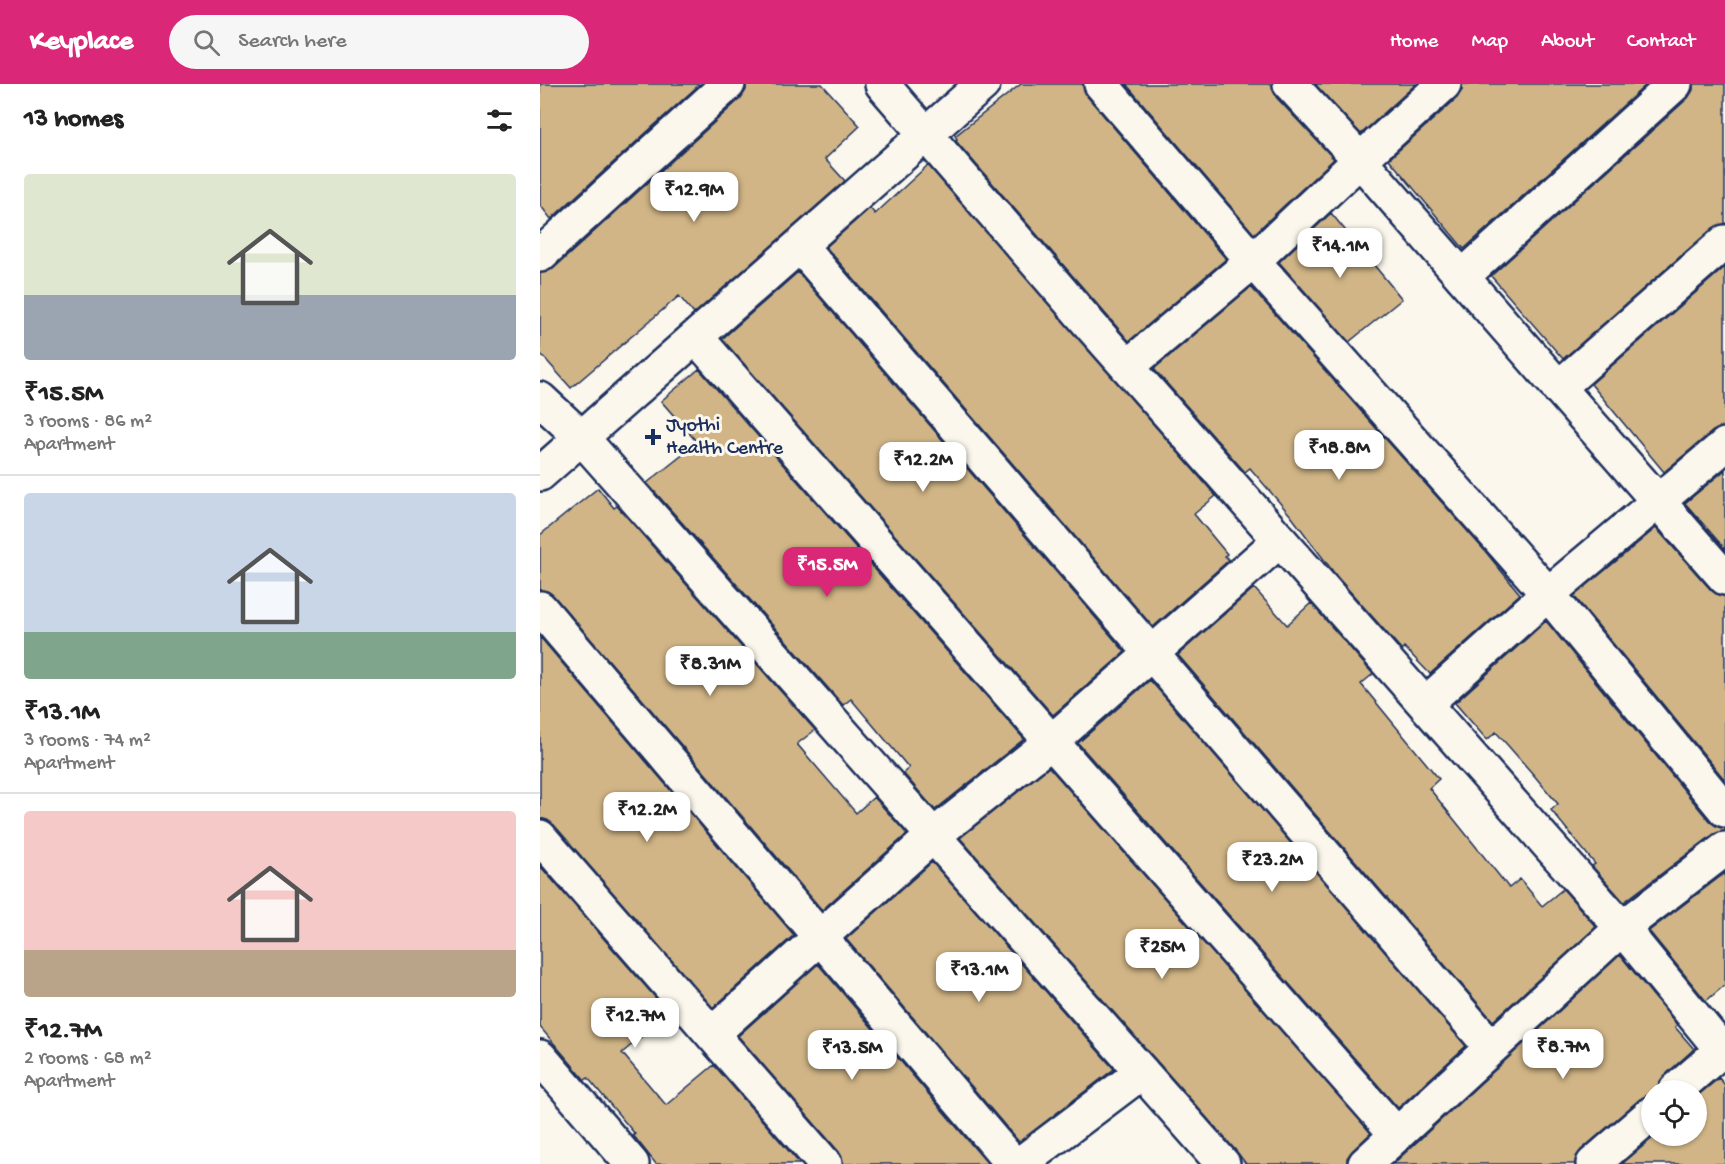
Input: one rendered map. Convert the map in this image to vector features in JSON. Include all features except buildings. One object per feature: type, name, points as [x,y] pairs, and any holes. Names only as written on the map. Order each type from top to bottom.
[{"type":"street","points":[[540,255],[728,84]]},
{"type":"street","points":[[882,84],[1126,367],[1622,927],[1723,1052],[1688,1080]]},
{"type":"street","points":[[540,474],[983,84]]},
{"type":"street","points":[[1101,84],[1253,261],[1548,594],[1725,810]]},
{"type":"street","points":[[1290,84],[1360,160],[1725,578]]},
{"type":"street","points":[[1126,367],[1253,261],[1444,84]]},
{"type":"street","points":[[1462,277],[1675,84]]},
{"type":"street","points":[[1558,388],[1725,242]]},
{"type":"street","points":[[800,246],[1491,1047]]},
{"type":"street","points":[[696,337],[1396,1134]]},
{"type":"street","points":[[540,399],[582,438],[1222,1164]]},
{"type":"street","points":[[1425,704],[1548,594],[1725,445]]},
{"type":"street","points":[[712,1034],[933,836],[1051,742],[1280,540]]},
{"type":"street","points":[[540,608],[1013,1164]]},
{"type":"street","points":[[540,837],[825,1164]]},
{"type":"street","points":[[1365,1164],[1622,927],[1725,849]]},
{"type":"street","points":[[540,1057],[632,1164]]},
{"type":"street","points":[[1020,1164],[1142,1072]]},
{"type":"street","points":[[1593,1164],[1641,1123]]},
{"type":"place","name":"Jyothi Health Centre","points":[[653,437]]}]
